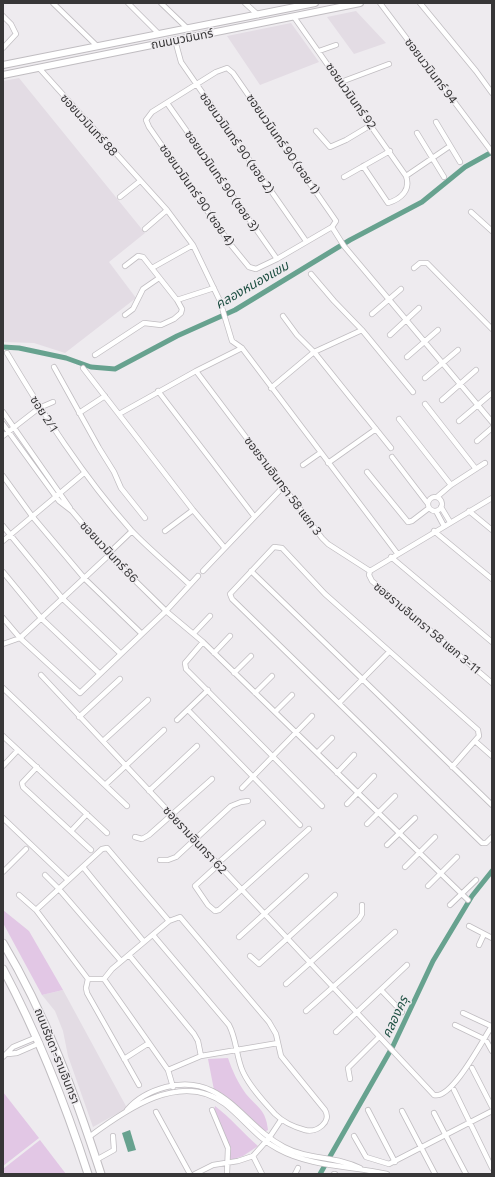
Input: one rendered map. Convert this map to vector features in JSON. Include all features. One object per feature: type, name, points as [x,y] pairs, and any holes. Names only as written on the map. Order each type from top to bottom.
[{"type":"main road","name":"ถนนนวมินทร์","points":[[3,65],[258,15],[311,3]]},
{"type":"main road","name":"ถนนนวมินทร์","points":[[3,75],[360,3]]},
{"type":"main road","points":[[37,58],[39,68]]},
{"type":"main road","name":"ถนนรัชดา-รามอินทรา","points":[[3,943],[49,1032],[70,1085],[101,1174]]},
{"type":"main road","name":"ถนนรัชดา-รามอินทรา","points":[[3,969],[39,1040],[64,1102],[88,1174]]},
{"type":"street","points":[[53,3],[97,46]]},
{"type":"street","points":[[128,3],[159,34]]},
{"type":"street","points":[[161,3],[188,28]]},
{"type":"street","points":[[245,3],[258,15]]},
{"type":"street","name":"ซอยนวมินทร์ 94","points":[[380,3],[490,150]]},
{"type":"street","points":[[420,3],[476,71],[492,93]]},
{"type":"street","points":[[3,16],[11,24],[16,34],[3,47]]},
{"type":"street","name":"ซอยนวมินทร์ 92","points":[[294,17],[390,151],[406,176],[408,182],[407,191],[388,203],[364,166]]},
{"type":"street","name":"ซอยนวมินทร์ 90 (ซอย 2)","points":[[175,40],[179,58],[197,86],[306,242]]},
{"type":"street","points":[[319,51],[336,45]]},
{"type":"street","points":[[341,82],[389,64]]},
{"type":"street","name":"ซอยนวมินทร์ 88","points":[[39,68],[167,210],[193,245],[214,288],[227,321],[232,340],[242,348],[397,554]]},
{"type":"street","name":"ซอยนวมินทร์ 90 (ซอย 1)","points":[[197,86],[222,69],[227,68],[233,73],[333,215],[336,221],[332,227]]},
{"type":"street","points":[[167,103],[197,86]]},
{"type":"street","name":"ซอยนวมินทร์ 90 (ซอย 4)","points":[[167,103],[152,112],[147,117],[146,124],[249,267],[252,270],[277,259]]},
{"type":"street","name":"ซอยนวมินทร์ 90 (ซอย 3)","points":[[167,103],[277,259]]},
{"type":"street","points":[[436,122],[460,162]]},
{"type":"street","points":[[316,131],[330,146],[346,140],[371,125]]},
{"type":"street","points":[[417,133],[444,177]]},
{"type":"street","points":[[406,176],[450,146]]},
{"type":"street","points":[[344,177],[390,151]]},
{"type":"street","points":[[120,197],[140,181]]},
{"type":"street","points":[[145,229],[167,210]]},
{"type":"street","points":[[471,212],[492,231]]},
{"type":"street","points":[[277,259],[332,227],[342,244],[492,422]]},
{"type":"street","points":[[152,268],[193,245]]},
{"type":"street","points":[[95,355],[144,323],[162,325],[178,316],[182,309],[152,268],[140,256],[125,266]]},
{"type":"street","points":[[414,268],[420,263],[427,263],[492,329]]},
{"type":"street","points":[[311,274],[362,330],[412,392]]},
{"type":"street","points":[[125,315],[133,309],[143,289],[159,278]]},
{"type":"street","points":[[176,300],[214,288]]},
{"type":"street","points":[[372,314],[401,289]]},
{"type":"street","points":[[390,335],[419,308]]},
{"type":"street","points":[[282,316],[297,335],[314,352],[391,448]]},
{"type":"street","points":[[271,388],[314,352],[362,330]]},
{"type":"street","points":[[407,357],[438,330]]},
{"type":"street","points":[[119,414],[158,391],[242,348]]},
{"type":"street","points":[[425,378],[458,350]]},
{"type":"street","name":"ซอย 2/1","points":[[7,353],[40,408],[84,473],[132,531],[189,584]]},
{"type":"street","points":[[54,367],[79,413],[118,478],[121,488],[145,518]]},
{"type":"street","points":[[83,368],[193,510],[224,547]]},
{"type":"street","points":[[442,400],[476,370]]},
{"type":"street","name":"ซอยรามอินทรา 58 แยก 3","points":[[196,371],[304,515],[328,544],[370,570]]},
{"type":"street","points":[[158,391],[254,516]]},
{"type":"street","points":[[459,421],[492,393]]},
{"type":"street","points":[[79,413],[105,396]]},
{"type":"street","points":[[3,436],[40,408],[53,402]]},
{"type":"street","points":[[425,404],[476,468]]},
{"type":"street","name":"ซอยนวมินทร์ 86","points":[[3,412],[57,494]]},
{"type":"street","points":[[399,419],[451,485]]},
{"type":"street","name":"ซอยนวมินทร์ 86","points":[[3,424],[57,494],[108,554],[166,611],[194,633],[468,900]]},
{"type":"street","points":[[477,441],[492,428]]},
{"type":"street","points":[[328,463],[376,429]]},
{"type":"street","points":[[303,465],[320,453]]},
{"type":"street","points":[[392,457],[428,506],[436,511],[444,526]]},
{"type":"street","points":[[367,472],[408,522],[412,521],[428,506],[430,498],[437,497],[451,485],[485,462]]},
{"type":"street","points":[[3,541],[57,494],[84,473]]},
{"type":"street","points":[[3,476],[32,516],[85,578],[142,634]]},
{"type":"street","points":[[203,571],[224,547],[283,487]]},
{"type":"street","points":[[437,497],[442,502],[441,507],[450,522]]},
{"type":"street","points":[[370,570],[492,498]]},
{"type":"street","points":[[436,511],[441,507]]},
{"type":"street","points":[[165,530],[193,510]]},
{"type":"street","points":[[469,511],[492,530]]},
{"type":"street","points":[[3,526],[62,598],[121,654]]},
{"type":"street","points":[[3,644],[20,638],[85,578],[132,531]]},
{"type":"street","points":[[434,531],[492,579]]},
{"type":"street","points":[[452,767],[479,736],[478,730],[324,594],[279,547],[274,547],[230,594],[232,599],[482,843],[486,843],[492,837]]},
{"type":"street","points":[[391,557],[492,642]]},
{"type":"street","name":"ซอยรามอินทรา 58 แยก 3-11","points":[[370,570],[369,575],[372,582],[492,683]]},
{"type":"street","points":[[252,571],[492,805]]},
{"type":"street","points":[[3,572],[41,618],[100,674]]},
{"type":"street","points":[[3,618],[20,638],[78,692],[82,692],[166,611],[189,584],[198,576]]},
{"type":"street","points":[[194,633],[210,616]]},
{"type":"street","points":[[214,653],[230,636]]},
{"type":"street","points":[[203,642],[185,663],[187,670],[322,806]]},
{"type":"street","points":[[339,704],[389,652]]},
{"type":"street","points":[[234,673],[251,656]]},
{"type":"street","name":"ซอยรามอินทรา 62","points":[[41,675],[310,963],[387,1048],[436,1096],[462,1075],[485,1041]]},
{"type":"street","points":[[255,693],[272,676]]},
{"type":"street","points":[[80,717],[120,679]]},
{"type":"street","points":[[3,688],[126,806]]},
{"type":"street","points":[[177,720],[208,690]]},
{"type":"street","points":[[275,712],[292,695]]},
{"type":"street","points":[[103,741],[148,700]]},
{"type":"street","points":[[188,710],[300,825]]},
{"type":"street","points":[[242,788],[312,716]]},
{"type":"street","points":[[105,785],[164,730]]},
{"type":"street","points":[[3,736],[107,833]]},
{"type":"street","points":[[317,753],[332,738]]},
{"type":"street","points":[[475,741],[492,756]]},
{"type":"street","points":[[149,791],[197,746]]},
{"type":"street","points":[[3,766],[18,750]]},
{"type":"street","points":[[336,773],[354,755]]},
{"type":"street","points":[[37,767],[22,784],[23,787],[91,850]]},
{"type":"street","points":[[347,804],[374,776]]},
{"type":"street","points":[[135,837],[142,839],[149,835],[212,779]]},
{"type":"street","points":[[367,824],[395,796]]},
{"type":"street","points":[[160,860],[172,860],[195,841],[231,806],[240,802],[248,801]]},
{"type":"street","points":[[71,832],[87,814]]},
{"type":"street","points":[[3,818],[66,878]]},
{"type":"street","points":[[388,845],[415,818]]},
{"type":"street","points":[[263,823],[196,886],[196,889],[212,910],[218,910],[309,829]]},
{"type":"street","points":[[405,867],[435,837]]},
{"type":"street","points":[[36,910],[58,888],[102,849],[108,848],[169,921]]},
{"type":"street","points":[[3,872],[26,849]]},
{"type":"street","points":[[428,886],[457,857]]},
{"type":"street","points":[[83,867],[144,942]]},
{"type":"street","points":[[45,875],[58,888],[121,962]]},
{"type":"street","points":[[239,936],[306,876]]},
{"type":"street","points":[[450,905],[476,880]]},
{"type":"street","points":[[19,895],[36,910],[88,979],[86,988],[87,993],[139,1085]]},
{"type":"street","points":[[250,956],[259,964],[334,895]]},
{"type":"street","points":[[286,984],[359,919],[362,914],[362,905]]},
{"type":"street","points":[[88,979],[104,979],[128,955],[169,921],[178,917],[183,919],[269,1022],[276,1034],[281,1056],[284,1061],[325,1110],[327,1116],[325,1123],[311,1130],[301,1128],[281,1120],[247,1079],[241,1067],[238,1050],[229,1025],[153,935]]},
{"type":"street","points":[[469,926],[492,938]]},
{"type":"street","points":[[306,1011],[395,932]]},
{"type":"street","points":[[479,945],[484,934]]},
{"type":"street","points":[[128,955],[194,1034],[198,1042],[201,1056]]},
{"type":"street","points":[[336,1032],[407,965]]},
{"type":"street","points":[[104,979],[168,1070],[173,1088]]},
{"type":"street","points":[[381,990],[402,1012]]},
{"type":"street","points":[[463,1013],[492,1026],[485,1041]]},
{"type":"street","points":[[455,1025],[485,1041],[492,1051]]},
{"type":"street","points":[[350,1079],[348,1068],[378,1038]]},
{"type":"street","points":[[5,1056],[17,1053],[39,1040]]},
{"type":"street","points":[[124,1058],[149,1043]]},
{"type":"street","points":[[168,1070],[201,1056],[278,1043]]},
{"type":"street","points":[[472,1068],[492,1107]]},
{"type":"street","points":[[89,1137],[148,1094],[173,1088],[199,1086],[220,1094],[268,1140],[292,1151],[322,1160],[387,1174]]},
{"type":"street","points":[[454,1090],[492,1168]]},
{"type":"street","points":[[212,1110],[226,1142],[227,1174]]},
{"type":"street","points":[[368,1110],[395,1162]]},
{"type":"street","points":[[402,1111],[435,1174]]},
{"type":"street","points":[[354,1136],[364,1155],[369,1159],[386,1163],[395,1162],[492,1111]]},
{"type":"street","points":[[156,1112],[190,1174]]},
{"type":"street","points":[[434,1113],[466,1174]]},
{"type":"street","points":[[195,1174],[213,1165],[253,1156],[268,1140],[281,1120]]},
{"type":"street","points":[[96,1160],[114,1150],[113,1136]]},
{"type":"street","points":[[253,1156],[262,1174]]},
{"type":"street","points":[[295,1174],[298,1168]]},
{"type":"shaded area","points":[[356,11],[386,43],[354,54],[327,17]]},
{"type":"shaded area","points":[[291,23],[319,62],[260,85],[227,36]]},
{"type":"shaded area","points":[[19,78],[145,233],[109,262],[136,298],[65,353],[34,343],[3,342],[3,81]]},
{"type":"shaded area","points":[[3,910],[29,931],[63,990],[42,995],[3,923]]},
{"type":"shaded area","points":[[63,990],[127,1108],[93,1127],[68,1056],[63,1031],[55,1011],[42,995]]},
{"type":"shaded area","points":[[228,1058],[243,1090],[258,1106],[263,1114],[268,1130],[264,1132],[227,1097],[214,1090],[208,1059]]},
{"type":"shaded area","points":[[3,1092],[39,1138],[3,1166]]},
{"type":"shaded area","points":[[215,1106],[258,1146],[243,1156],[228,1161],[228,1147],[214,1110]]},
{"type":"shaded area","points":[[130,1130],[136,1150],[128,1152],[122,1133]]},
{"type":"shaded area","points":[[40,1140],[66,1174],[3,1174],[3,1169]]},
{"type":"waterway","name":"คลองหนองแขม","points":[[3,347],[19,348],[66,358],[91,367],[115,369],[177,336],[235,310],[350,240],[422,202],[465,167],[492,152]]},
{"type":"waterway","name":"คลองครุ","points":[[320,1174],[393,1046],[433,961],[472,896],[492,871]]}]
